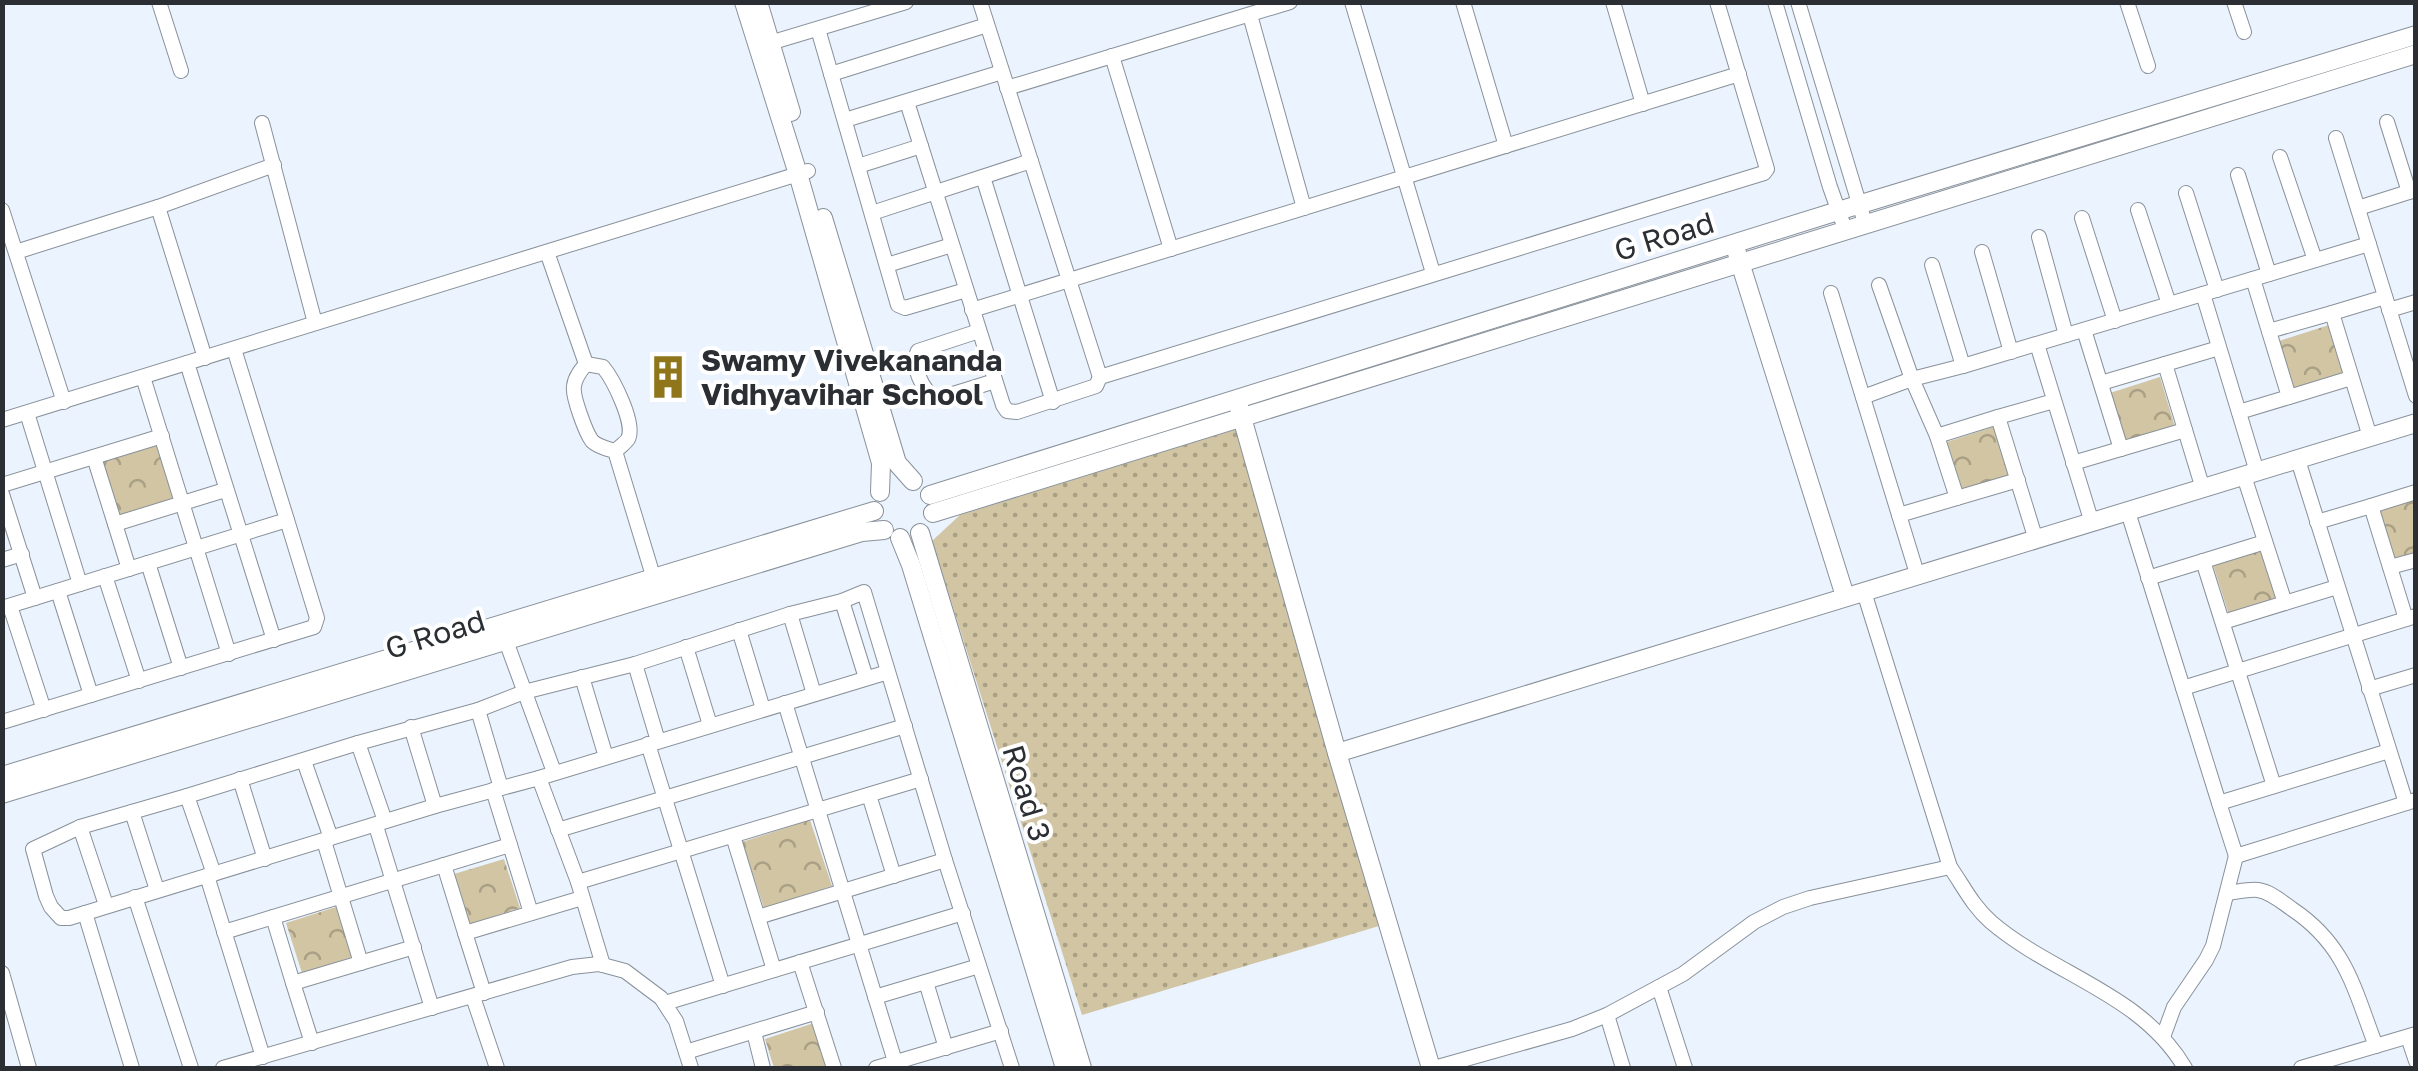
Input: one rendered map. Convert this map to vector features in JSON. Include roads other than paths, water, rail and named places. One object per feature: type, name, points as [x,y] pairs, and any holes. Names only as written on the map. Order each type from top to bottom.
[{"type":"street","points":[[159,2],[180,71]]},
{"type":"street","points":[[744,2],[764,45],[898,462],[922,486],[931,504],[926,528],[920,533],[892,534],[879,525],[875,501],[894,481],[913,481]]},
{"type":"street","points":[[758,2],[764,45]]},
{"type":"street","points":[[764,45],[906,2]]},
{"type":"street","points":[[907,102],[1002,405],[1007,411],[1017,412],[1096,386],[1100,376],[980,2]]},
{"type":"street","points":[[845,120],[907,102],[1112,56],[1290,2]]},
{"type":"street","points":[[1352,2],[1434,273]]},
{"type":"street","points":[[1463,2],[1506,146]]},
{"type":"street","points":[[1613,2],[1643,104]]},
{"type":"street","points":[[1100,376],[1764,173],[1767,169],[1717,2]]},
{"type":"street","points":[[1775,2],[1845,229]]},
{"type":"street","points":[[1798,2],[1865,223]]},
{"type":"street","points":[[2128,2],[2148,66]]},
{"type":"street","points":[[2234,2],[2244,32]]},
{"type":"street","points":[[1250,15],[1304,208]]},
{"type":"street","points":[[831,74],[987,24]]},
{"type":"street","points":[[818,29],[898,305],[902,308],[966,290]]},
{"type":"street","name":"G Road","points":[[1736,253],[1859,204],[2416,35]]},
{"type":"street","name":"G Road","points":[[931,504],[1736,253],[1845,229],[2416,54]]},
{"type":"street","points":[[1112,56],[1171,249]]},
{"type":"street","points":[[972,310],[1740,74]]},
{"type":"street","points":[[2358,208],[2412,191],[2387,122]]},
{"type":"street","points":[[262,123],[316,324]]},
{"type":"street","points":[[2336,138],[2387,303],[2410,362],[2416,396]]},
{"type":"street","points":[[858,166],[920,146]]},
{"type":"street","points":[[2280,157],[2315,260]]},
{"type":"street","points":[[872,212],[1031,161]]},
{"type":"street","points":[[16,252],[274,165]]},
{"type":"street","points":[[2,420],[803,172]]},
{"type":"street","points":[[803,172],[881,463],[880,492]]},
{"type":"street","points":[[2238,176],[2270,274]]},
{"type":"street","points":[[983,177],[1052,402]]},
{"type":"street","points":[[2186,193],[2219,348],[2239,412],[2265,542],[2285,603]]},
{"type":"street","points":[[158,207],[205,358]]},
{"type":"street","points":[[2,210],[64,402]]},
{"type":"street","points":[[2138,210],[2168,304]]},
{"type":"street","points":[[2082,218],[2116,320]]},
{"type":"street","points":[[2038,236],[2066,335]]},
{"type":"street","points":[[1863,397],[2369,244]]},
{"type":"street","points":[[887,265],[952,245]]},
{"type":"street","points":[[546,252],[586,364]]},
{"type":"street","points":[[1982,252],[2011,352]]},
{"type":"street","points":[[1736,253],[1844,596]]},
{"type":"street","points":[[1932,265],[1963,366]]},
{"type":"street","points":[[2254,279],[2290,396]]},
{"type":"street","points":[[1879,285],[1912,380],[1937,436],[1956,498]]},
{"type":"street","points":[[1831,292],[1918,577]]},
{"type":"street","points":[[2270,331],[2332,313],[2416,302]]},
{"type":"street","points":[[2332,313],[2370,437]]},
{"type":"street","points":[[2084,330],[2121,449]]},
{"type":"street","points":[[979,331],[918,351],[915,359],[922,382],[925,390],[937,399],[995,382]]},
{"type":"street","points":[[2036,344],[2092,523]]},
{"type":"street","points":[[2101,384],[2219,348]]},
{"type":"street","points":[[2,722],[308,630],[317,623],[234,349]]},
{"type":"street","points":[[187,363],[274,640]]},
{"type":"street","points":[[586,364],[603,366],[628,418],[628,440],[616,451]]},
{"type":"street","points":[[586,364],[578,373],[573,396],[593,442],[616,451]]},
{"type":"street","points":[[2164,364],[2203,489]]},
{"type":"street","points":[[143,377],[229,654]]},
{"type":"street","points":[[2239,412],[2352,378]]},
{"type":"street","points":[[1937,436],[2054,401]]},
{"type":"street","points":[[1239,408],[1432,1068],[1572,1029],[1607,1015],[1684,974],[1754,922],[1783,907],[1950,867]]},
{"type":"street","points":[[26,413],[80,584]]},
{"type":"street","points":[[1998,417],[2036,540]]},
{"type":"street","points":[[1338,753],[2370,437],[2414,429]]},
{"type":"street","points":[[2073,464],[2185,430]]},
{"type":"street","points":[[2,485],[162,436]]},
{"type":"street","points":[[616,451],[654,578]]},
{"type":"street","points":[[94,457],[130,568]]},
{"type":"street","points":[[2236,856],[2411,802],[2389,751],[2298,460]]},
{"type":"street","points":[[1899,515],[2018,480]]},
{"type":"street","points":[[116,524],[225,490]]},
{"type":"street","points":[[2317,522],[2416,492]]},
{"type":"street","points":[[2,494],[36,598]]},
{"type":"street","points":[[2183,688],[2411,618],[2371,506]]},
{"type":"street","name":"G Road","points":[[2,776],[874,511]]},
{"type":"street","points":[[2128,512],[2236,856],[2213,946],[2174,1007],[2163,1036]]},
{"type":"street","points":[[44,710],[6,607],[287,520]]},
{"type":"street","name":"G Road","points":[[2,794],[862,532],[892,534]]},
{"type":"street","name":"Road 3","points":[[920,533],[1082,1068]]},
{"type":"street","name":"Road 3","points":[[892,534],[911,565],[1065,1068]]},
{"type":"street","points":[[2148,578],[2265,542]]},
{"type":"street","points":[[2,560],[22,554]]},
{"type":"street","points":[[2390,568],[2416,560]]},
{"type":"street","points":[[2203,561],[2274,786]]},
{"type":"street","points":[[148,563],[181,668]]},
{"type":"street","points":[[105,576],[138,681]]},
{"type":"street","points":[[2223,622],[2338,587]]},
{"type":"street","points":[[58,591],[91,695]]},
{"type":"street","points":[[888,672],[69,918],[56,914],[46,896],[33,848],[80,827],[478,710],[524,692],[635,664],[864,592],[1012,1068]]},
{"type":"street","points":[[1864,592],[1950,867],[1969,900],[2018,942],[2125,1006],[2163,1036],[2185,1068]]},
{"type":"street","points":[[842,601],[866,678]]},
{"type":"street","points":[[790,614],[814,694]]},
{"type":"street","points":[[739,630],[763,709]]},
{"type":"street","points":[[506,641],[524,692],[558,830],[603,965]]},
{"type":"street","points":[[686,647],[710,725]]},
{"type":"street","points":[[635,664],[665,798],[723,986]]},
{"type":"street","points":[[2370,689],[2416,674]]},
{"type":"street","points":[[582,677],[606,756]]},
{"type":"street","points":[[785,703],[896,1066]]},
{"type":"street","points":[[478,710],[510,845],[531,913]]},
{"type":"street","points":[[558,830],[905,726]]},
{"type":"street","points":[[411,728],[435,806]]},
{"type":"street","points":[[358,743],[393,880],[432,1008]]},
{"type":"street","points":[[2219,803],[2389,751]]},
{"type":"street","points":[[304,761],[361,963]]},
{"type":"street","points":[[578,882],[921,779]]},
{"type":"street","points":[[240,780],[265,859]]},
{"type":"street","points":[[869,795],[894,876]]},
{"type":"street","points":[[187,796],[263,1057]]},
{"type":"street","points":[[132,812],[158,890]]},
{"type":"street","points":[[80,827],[106,905]]},
{"type":"street","points":[[733,836],[774,970]]},
{"type":"street","points":[[224,932],[510,845]]},
{"type":"street","points":[[758,916],[946,860]]},
{"type":"street","points":[[444,865],[498,1068]]},
{"type":"street","points":[[2227,893],[2269,893],[2318,928],[2345,964],[2376,1046]]},
{"type":"street","points":[[135,897],[191,1068]]},
{"type":"street","points":[[465,933],[582,898]]},
{"type":"street","points":[[84,913],[132,1068]]},
{"type":"street","points":[[665,1003],[963,914]]},
{"type":"street","points":[[273,918],[312,1043]]},
{"type":"street","points":[[293,984],[414,948]]},
{"type":"street","points":[[800,962],[834,1068]]},
{"type":"street","points":[[223,1068],[572,967],[603,965],[625,971],[643,982],[665,1003],[676,1021],[692,1068]]},
{"type":"street","points":[[875,997],[979,966]]},
{"type":"street","points":[[2,973],[28,1068]]},
{"type":"street","points":[[926,982],[946,1048]]},
{"type":"street","points":[[1660,987],[1684,1068]]},
{"type":"street","points":[[686,1052],[816,1012]]},
{"type":"street","points":[[1607,1015],[1623,1068]]},
{"type":"street","points":[[754,1032],[763,1068]]},
{"type":"street","points":[[876,1068],[896,1066],[1001,1032]]},
{"type":"street","points":[[2303,1068],[2412,1036],[2416,1061]]},
{"type":"street","points":[[2355,1052],[2360,1068]]},
{"type":"place","name":"Swamy Vivekananda Vidhyavihar School","points":[[668,377]]}]
